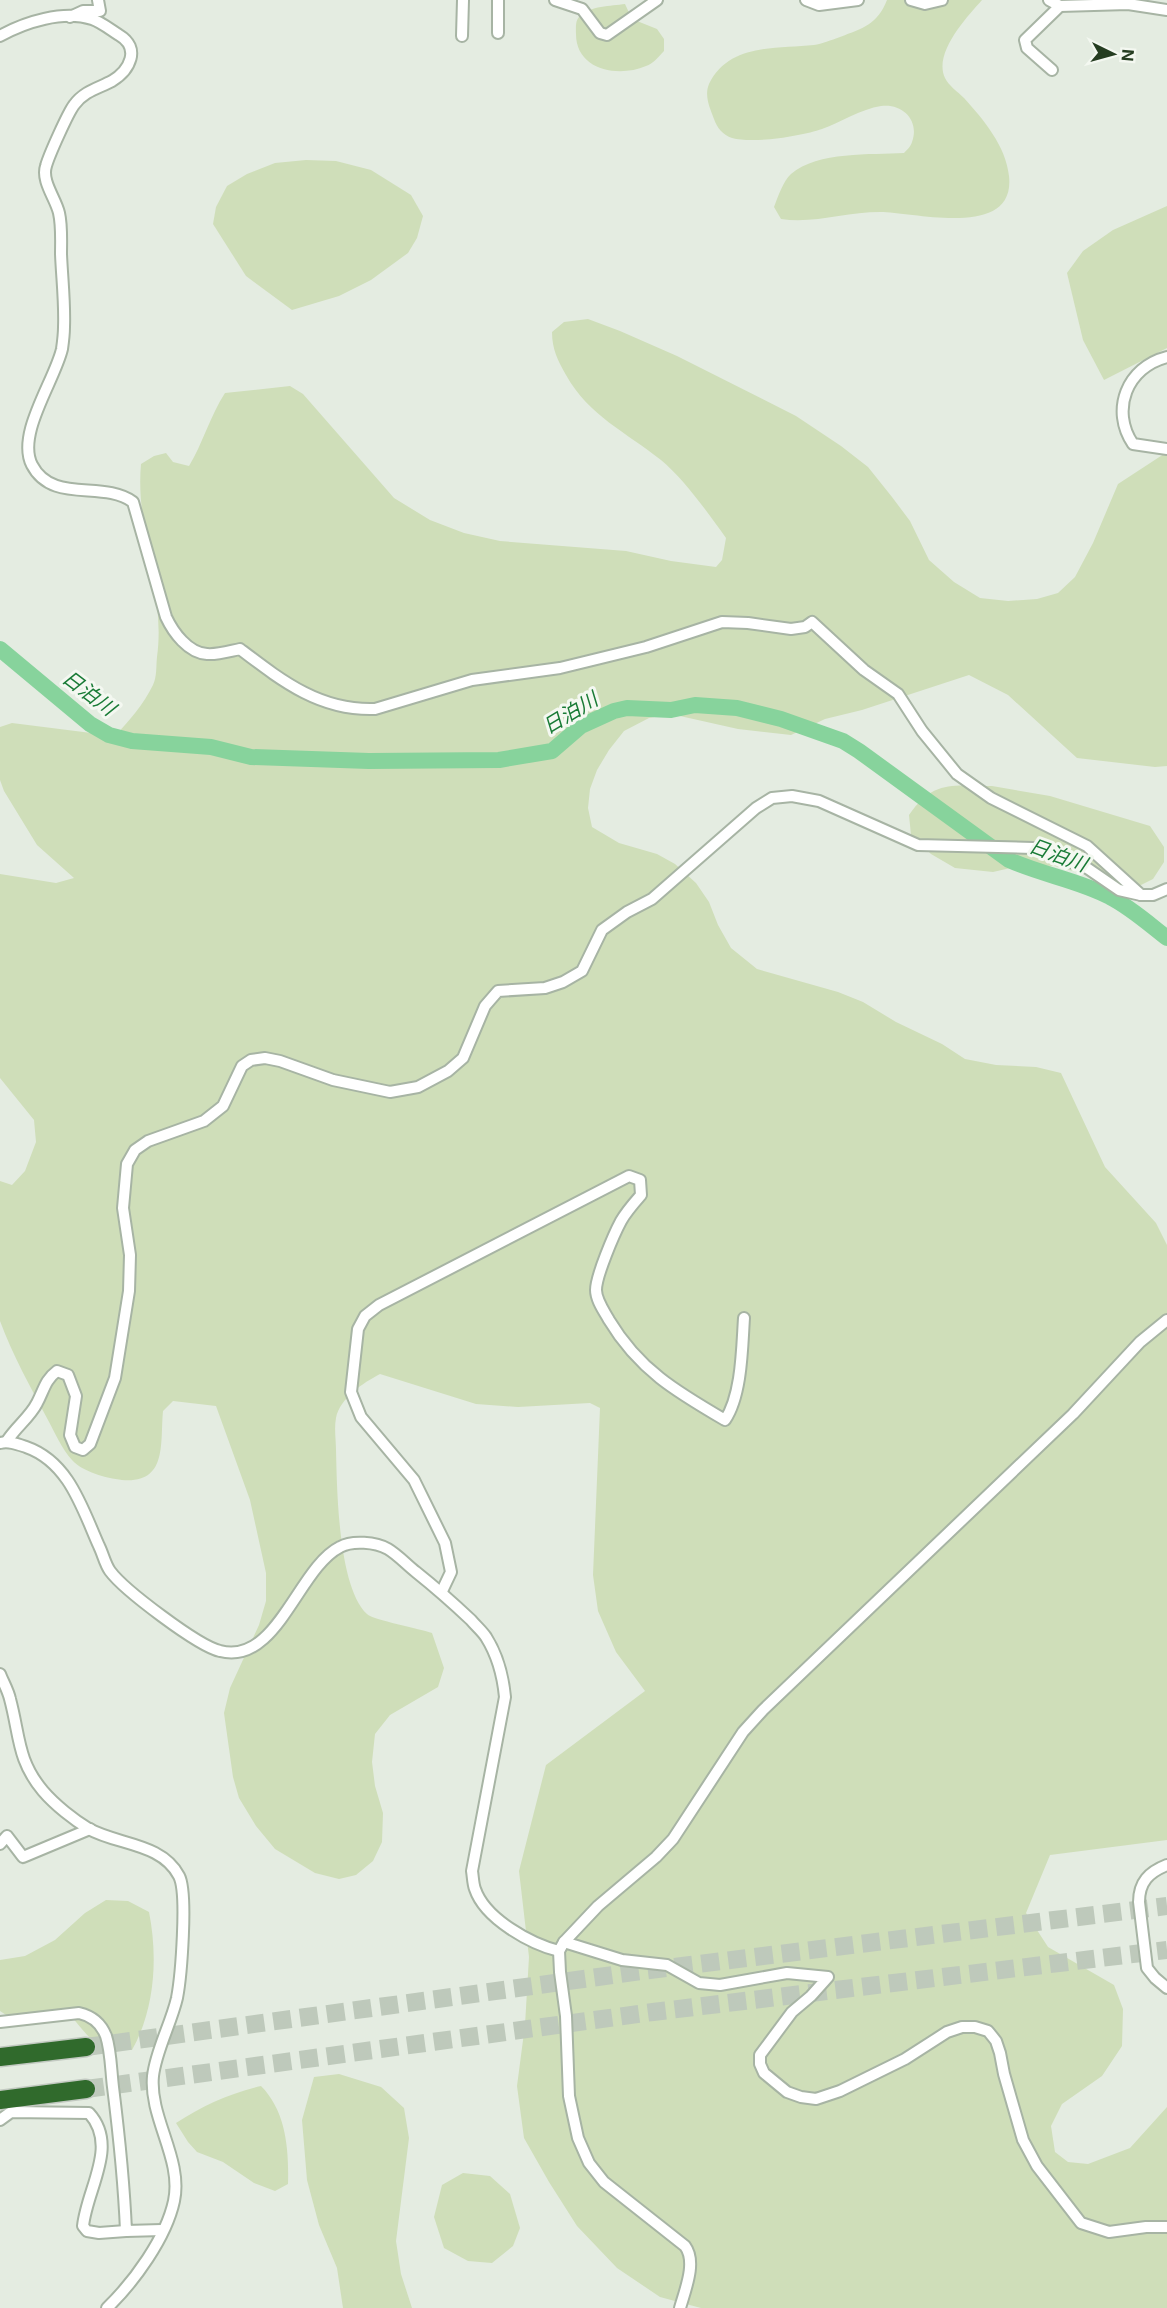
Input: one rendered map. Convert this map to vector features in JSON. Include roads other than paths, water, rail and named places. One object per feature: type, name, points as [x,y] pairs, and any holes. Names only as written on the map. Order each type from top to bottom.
[{"type":"highway","points":[[0,2058],[86,2047]]},
{"type":"highway","points":[[0,2100],[86,2090]]},
{"type":"street","points":[[70,17],[82,11],[100,11],[98,0]]},
{"type":"street","points":[[462,36],[463,0]]},
{"type":"street","points":[[498,0],[498,33]]},
{"type":"street","points":[[555,0],[582,9],[600,33],[607,35],[657,0]]},
{"type":"street","points":[[806,0],[819,5],[858,0]]},
{"type":"street","points":[[911,0],[925,4],[942,0]]},
{"type":"street","points":[[1049,0],[1060,6],[1128,4],[1167,10]]},
{"type":"street","points":[[1052,70],[1027,48],[1025,40],[1060,6]]},
{"type":"street","points":[[0,36],[15,27],[70,17],[92,19],[127,40],[131,46],[132,54],[129,63],[114,80],[87,92],[74,105],[45,168],[49,187],[59,213],[64,326],[62,350],[32,426],[27,451],[39,476],[53,486],[123,495],[133,502],[166,617],[174,633],[188,646],[205,655],[240,649],[285,682],[332,705],[358,710],[375,710],[472,680],[560,668],[646,647],[722,622],[791,628],[806,627],[812,622],[864,670],[898,694],[922,730],[957,774],[992,798],[1087,846],[1141,895]]},
{"type":"street","points":[[1167,357],[1148,364],[1136,374],[1127,388],[1122,409],[1125,432],[1133,444],[1167,448]]},
{"type":"street","points":[[1167,889],[1153,895],[1119,890],[1087,868],[1033,848],[918,845],[819,801],[792,796],[772,798],[756,808],[652,899],[627,912],[602,930],[582,971],[563,982],[545,988],[498,991],[485,1006],[463,1058],[448,1071],[418,1087],[390,1092],[333,1080],[280,1061],[251,1060],[242,1066],[223,1106],[204,1121],[148,1141],[135,1150],[127,1164],[123,1208],[130,1255],[129,1291],[115,1378],[90,1444],[83,1450],[75,1447],[70,1435],[76,1396],[68,1375],[57,1371],[47,1378],[36,1404],[4,1442],[47,1456],[62,1472],[76,1494],[110,1571],[136,1595],[196,1641],[218,1651],[235,1654],[251,1649],[267,1635],[331,1553],[350,1543],[388,1548],[442,1591],[485,1635],[496,1657],[503,1679],[505,1697],[472,1871],[475,1889],[482,1902],[498,1920],[541,1947],[561,1946],[622,1960],[667,1965],[699,1983],[720,1985],[787,1973],[828,1977],[792,2012],[760,2055],[760,2064],[764,2073],[787,2092],[801,2097],[816,2099],[840,2091],[905,2059],[946,2032],[969,2027],[988,2031],[996,2041],[1000,2053],[1023,2140],[1037,2166],[1081,2223],[1108,2232],[1146,2227],[1167,2228]]},
{"type":"street","points":[[442,1591],[451,1572],[445,1543],[414,1480],[361,1417],[351,1392],[358,1329],[365,1316],[379,1305],[629,1176],[640,1180],[641,1195],[621,1220],[604,1262],[596,1291],[601,1307],[612,1325],[645,1368],[674,1390],[725,1420],[734,1400],[742,1355],[744,1318]]},
{"type":"street","points":[[681,2308],[690,2252],[604,2182],[589,2163],[578,2138],[569,2096],[566,2016],[560,1972],[561,1946],[598,1906],[656,1857],[673,1839],[743,1732],[763,1710],[1073,1414],[1140,1342],[1167,1320]]},
{"type":"street","points":[[0,1674],[10,1697],[21,1754],[28,1772],[45,1793],[90,1829],[156,1853],[169,1862],[181,1879],[183,1910],[177,1997],[153,2075],[153,2091],[175,2179],[174,2200],[162,2230],[134,2277],[124,2292],[107,2308]]},
{"type":"street","points":[[0,1844],[7,1836],[23,1857],[90,1829]]},
{"type":"street","points":[[1167,1865],[1148,1875],[1139,1892],[1148,1968],[1167,1989]]},
{"type":"street","points":[[0,2022],[79,2013],[90,2015],[100,2025],[106,2037],[112,2080],[120,2145],[126,2231]]},
{"type":"street","points":[[0,2120],[10,2112],[88,2113],[96,2120],[103,2139],[104,2150],[84,2213],[83,2226],[87,2231],[99,2233],[162,2230]]},
{"type":"waterway","name":"日泊川","points":[[0,649],[90,724],[109,735],[132,741],[211,747],[251,757],[369,761],[499,760],[552,751],[581,726],[614,711],[627,708],[671,710],[695,705],[737,708],[781,719],[843,741],[1009,860],[1098,891],[1132,911],[1167,938]]},
{"type":"tunnel","points":[[86,2047],[642,1971],[1167,1906]]},
{"type":"tunnel","points":[[86,2089],[653,2012],[1167,1950]]}]
